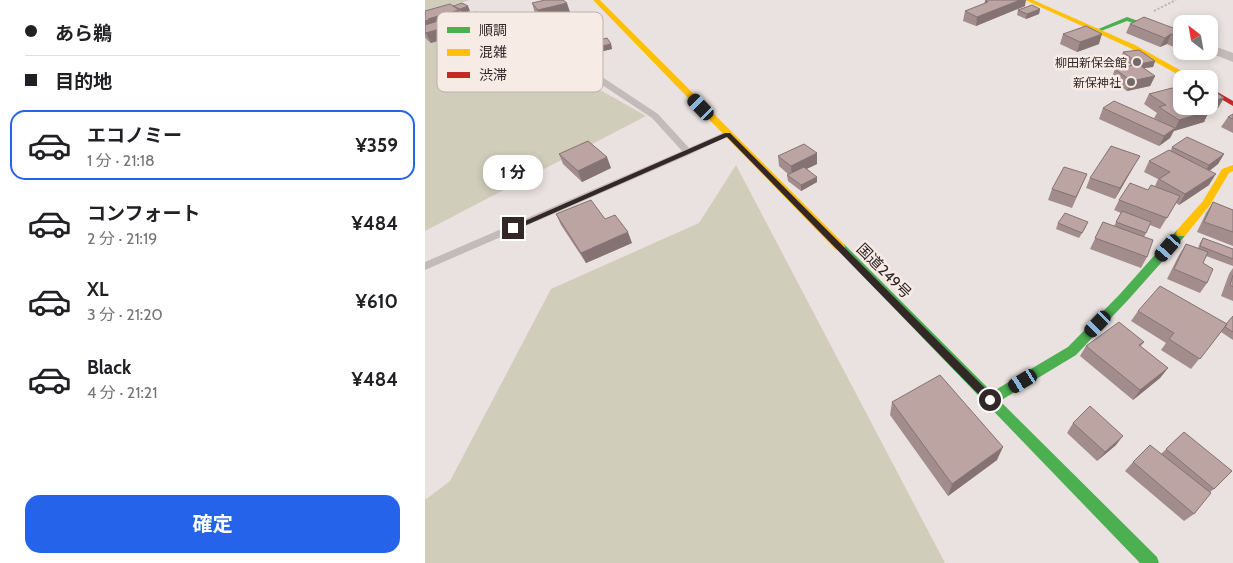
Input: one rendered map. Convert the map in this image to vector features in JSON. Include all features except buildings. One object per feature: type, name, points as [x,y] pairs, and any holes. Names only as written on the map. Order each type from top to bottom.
[{"type":"main road","name":"国道249号","points":[[596,0],[1151,563]]},
{"type":"main road","points":[[1028,0],[1099,30],[1162,60],[1178,70]]},
{"type":"main road","points":[[1099,30],[1127,19],[1173,35]]},
{"type":"main road","points":[[1218,95],[1233,104]]},
{"type":"main road","points":[[990,400],[1071,352],[1162,255],[1207,203],[1225,172],[1233,168]]},
{"type":"street","points":[[1218,52],[1233,58]]},
{"type":"lane","points":[[603,82],[655,116],[688,152]]},
{"type":"lane","points":[[425,266],[728,134]]},
{"type":"shaded area","points":[[425,0],[470,0],[425,13]]},
{"type":"shaded area","points":[[425,39],[437,42],[437,92],[603,92],[646,116],[425,231]]},
{"type":"shaded area","points":[[736,165],[945,563],[425,563],[425,500],[450,481],[551,289],[699,223]]},
{"type":"traffic: fast","points":[[1099,30],[1127,19],[1173,35]]},
{"type":"traffic: fast","points":[[990,400],[1072,351],[1124,297],[1181,233]]},
{"type":"traffic: fast","points":[[840,247],[1151,563]]},
{"type":"traffic: slow","points":[[596,0],[840,247]]},
{"type":"traffic: slow","points":[[1028,0],[1112,36],[1176,70]]},
{"type":"traffic: slow","points":[[1181,233],[1207,203],[1225,171],[1233,168]]},
{"type":"traffic: jam","points":[[1218,95],[1233,104]]},
{"type":"place","name":"柳田新保会館","points":[[1137,62]]},
{"type":"place","name":"新保神社","points":[[1131,82]]},
{"type":"route","points":[[513,228],[728,134],[990,400]]}]
